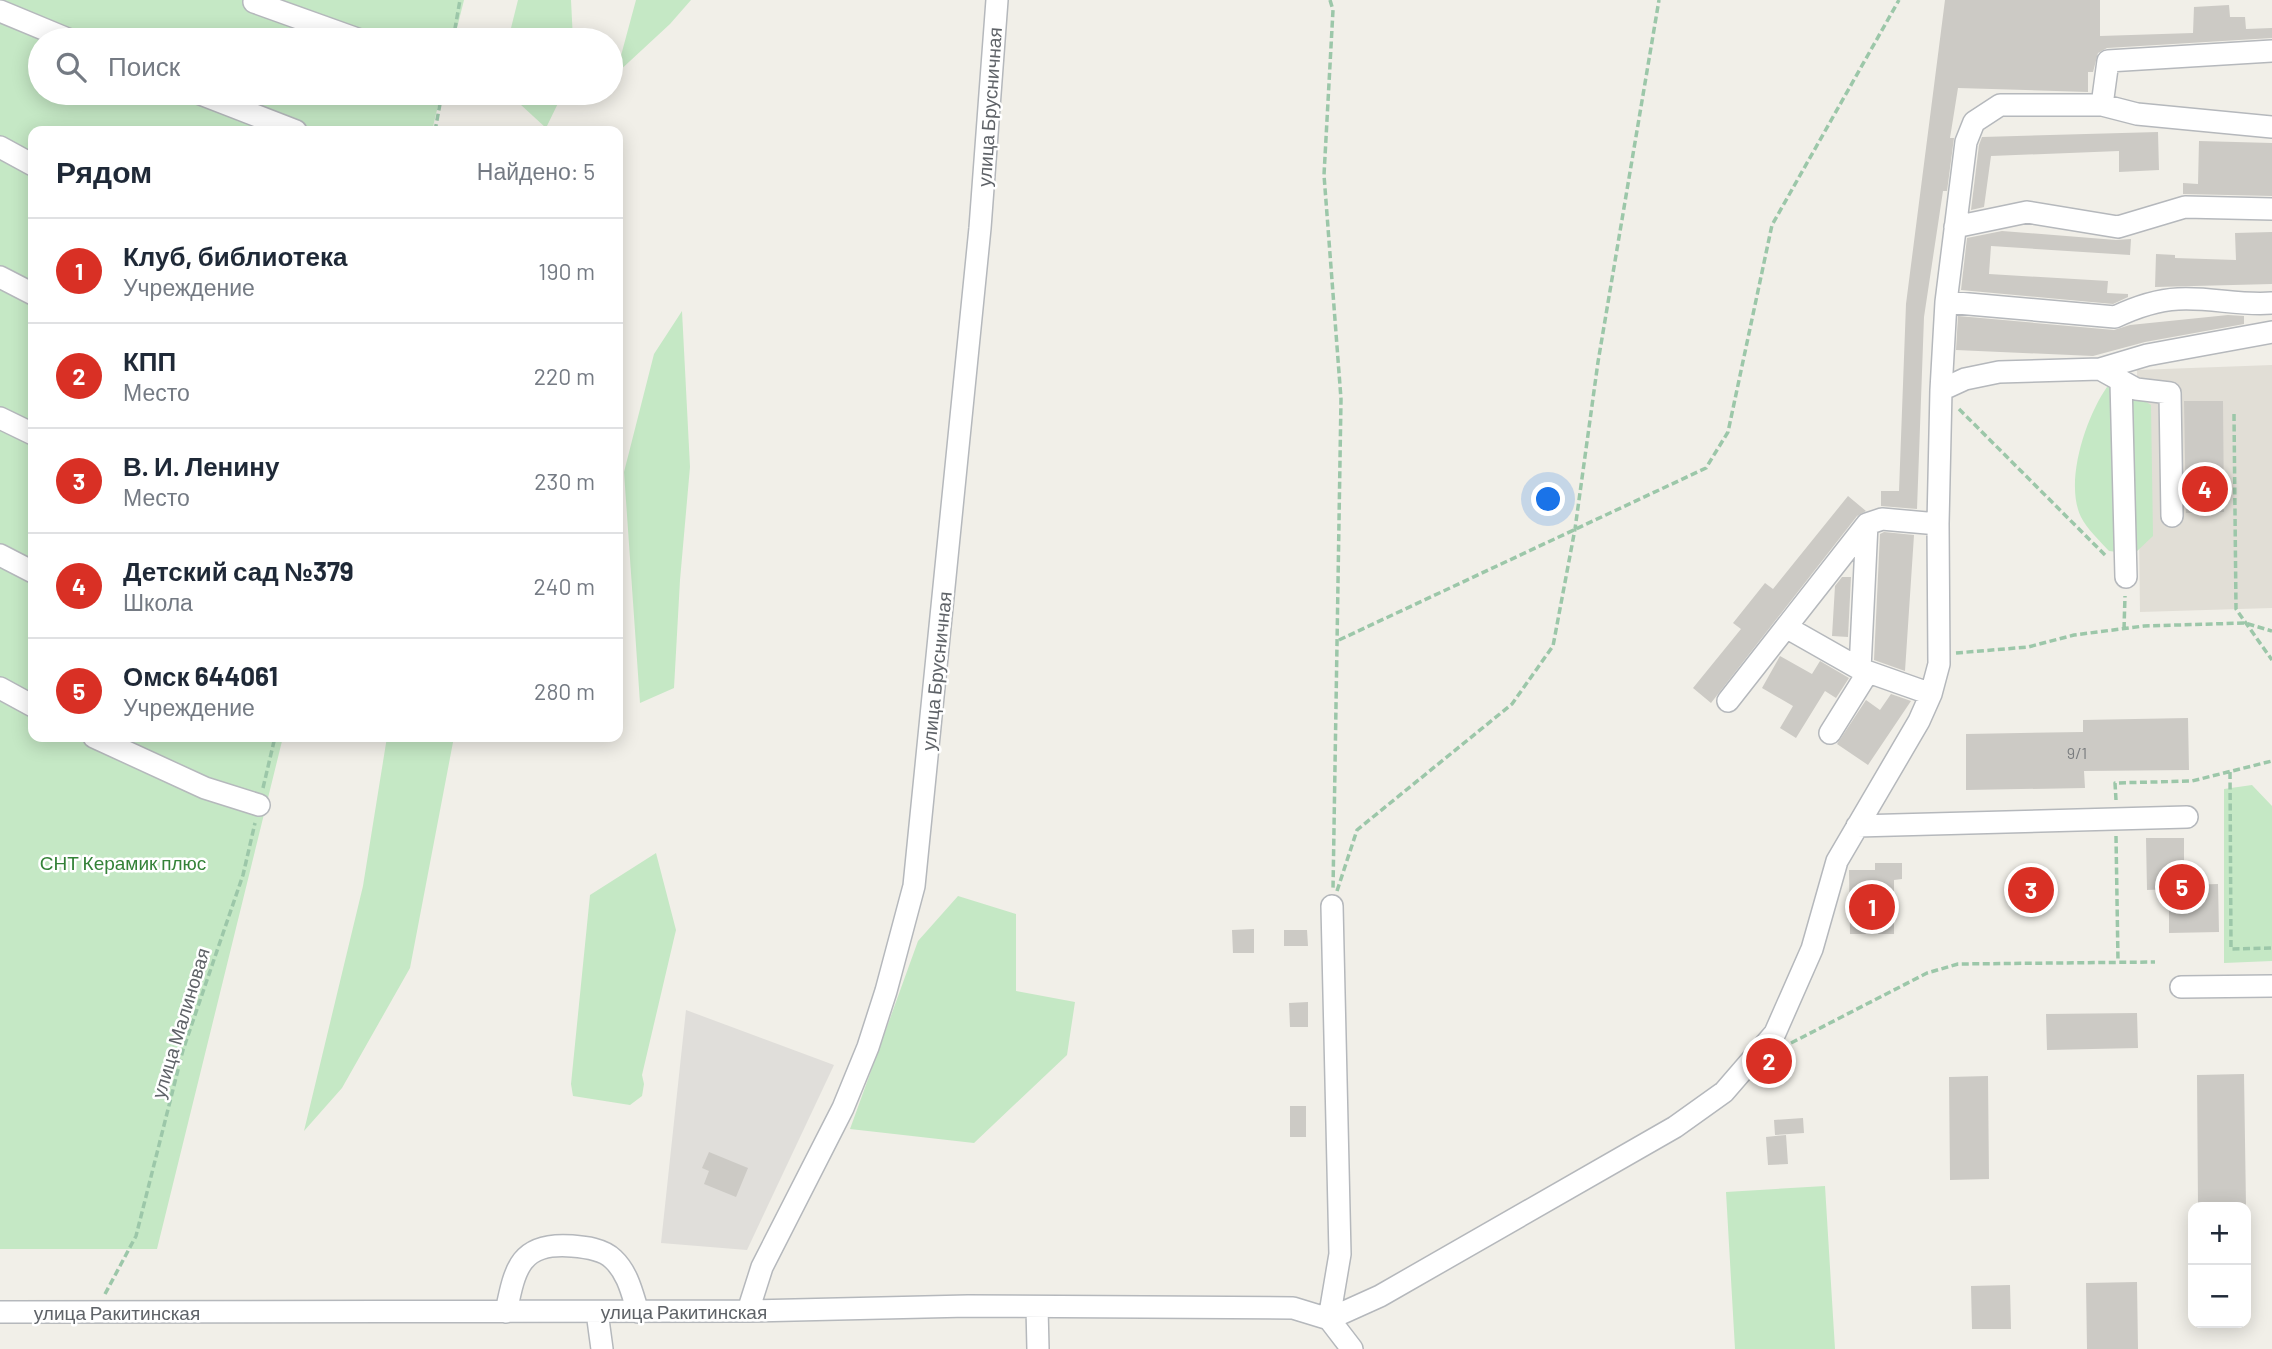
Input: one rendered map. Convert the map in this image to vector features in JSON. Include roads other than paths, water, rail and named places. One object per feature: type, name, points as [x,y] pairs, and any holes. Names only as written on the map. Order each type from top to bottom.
[{"type":"street","name":"улица Брусничная","points":[[748,1311],[762,1267],[843,1108],[868,1047],[914,886],[979,241],[997,0]]},
{"type":"street","points":[[254,2],[327,28]]},
{"type":"street","points":[[0,11],[41,28]]},
{"type":"street","points":[[2102,104],[2108,61],[2272,51]]},
{"type":"street","points":[[1329,1319],[1380,1296],[1663,1134],[1724,1092],[1775,1033],[1812,949],[1837,861],[1919,720],[1931,694],[1939,664],[1938,524],[1946,302],[1966,142],[1973,122],[2000,105],[2102,104],[2137,114],[2272,127]]},
{"type":"street","points":[[229,105],[283,126]]},
{"type":"street","points":[[0,147],[28,162]]},
{"type":"street","points":[[1955,227],[2027,212],[2118,227],[2185,207],[2272,209]]},
{"type":"street","points":[[0,277],[28,291]]},
{"type":"street","points":[[1946,302],[2115,317],[2127,311],[2178,299],[2272,303]]},
{"type":"street","points":[[1941,390],[1965,379],[1999,372],[2100,369],[2147,355],[2272,332]]},
{"type":"street","points":[[2100,369],[2136,389],[2170,393],[2172,516]]},
{"type":"street","points":[[2121,381],[2126,577]]},
{"type":"street","points":[[0,418],[28,432]]},
{"type":"street","points":[[1728,701],[1867,524],[1882,519],[1938,524]]},
{"type":"street","points":[[1830,733],[1864,671],[1867,524]]},
{"type":"street","points":[[0,555],[28,569]]},
{"type":"street","points":[[1786,627],[1864,671],[1931,694]]},
{"type":"street","points":[[0,688],[28,703]]},
{"type":"street","points":[[105,742],[205,789],[259,805]]},
{"type":"street","points":[[1857,826],[2187,817]]},
{"type":"street","points":[[1329,1319],[1339,1254],[1332,906]]},
{"type":"street","points":[[2181,987],[2272,986]]},
{"type":"street","points":[[506,1312],[512,1282],[521,1262],[536,1249],[554,1245],[588,1247],[611,1256],[625,1274],[638,1312]]},
{"type":"street","points":[[1037,1307],[1038,1349]]},
{"type":"street","name":"улица Ракитинская","points":[[0,1312],[1293,1308],[1329,1319]]},
{"type":"street","points":[[597,1312],[602,1349]]},
{"type":"street","points":[[1329,1319],[1352,1349]]},
{"type":"place","name":"Детский сад №379","points":[[2205,489]]},
{"type":"place","name":"Омск 644061","points":[[2182,887]]},
{"type":"place","name":"В. И. Ленину","points":[[2031,890]]},
{"type":"place","name":"Клуб, библиотека","points":[[1872,907]]},
{"type":"place","name":"КПП","points":[[1769,1061]]},
{"type":"park label","name":"СНТ Керамик плюс","points":[[123,862]]}]
